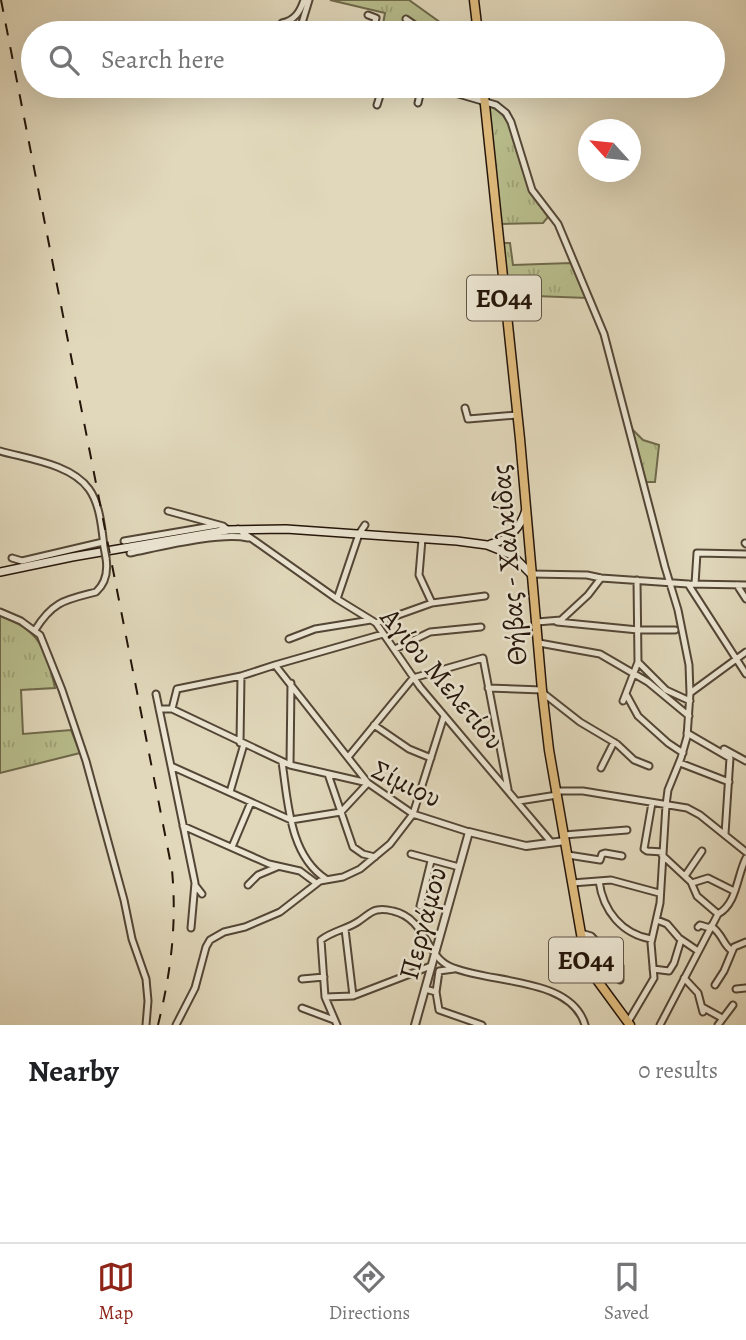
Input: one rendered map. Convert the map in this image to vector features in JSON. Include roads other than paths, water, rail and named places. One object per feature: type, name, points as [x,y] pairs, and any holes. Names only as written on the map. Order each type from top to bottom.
[{"type":"main road","points":[[474,0],[477,21]]},
{"type":"main road","name":"Θήβας - Χαλκίδας","points":[[484,98],[543,692],[557,793],[580,932],[590,969],[629,1023]]},
{"type":"main road","points":[[487,545],[512,534],[519,527],[526,510]]},
{"type":"main road","points":[[0,572],[72,556],[228,530],[286,529],[487,545],[512,555],[531,574]]},
{"type":"street","points":[[289,21],[307,0]]},
{"type":"street","points":[[302,21],[307,0]]},
{"type":"street","points":[[368,15],[376,18],[375,21]]},
{"type":"street","points":[[377,105],[379,98]]},
{"type":"street","points":[[418,103],[419,98]]},
{"type":"street","points":[[471,98],[501,109],[511,122],[535,196],[558,224],[599,319],[611,356],[686,647],[689,716],[680,763],[670,783],[666,806],[657,920],[651,939],[652,983],[629,1023]]},
{"type":"street","points":[[466,408],[468,419],[517,415]]},
{"type":"street","points":[[0,451],[67,471],[89,488],[97,508],[107,570],[101,588],[56,604],[35,630]]},
{"type":"street","points":[[168,511],[228,530]]},
{"type":"street","points":[[337,599],[359,534],[365,524]]},
{"type":"street","points":[[124,541],[218,525]]},
{"type":"street","name":"Αγίου Μελετίου","points":[[238,529],[374,622],[444,716],[519,801],[551,842]]},
{"type":"street","points":[[130,554],[205,540],[240,537],[249,539]]},
{"type":"street","points":[[422,538],[419,575],[432,603]]},
{"type":"street","points":[[12,558],[22,561],[104,545]]},
{"type":"street","points":[[695,584],[697,554],[746,554]]},
{"type":"street","points":[[531,574],[746,585]]},
{"type":"street","points":[[557,622],[588,595],[601,578]]},
{"type":"street","points":[[637,580],[638,662],[625,698],[638,716],[682,753]]},
{"type":"street","points":[[688,584],[746,674]]},
{"type":"street","points":[[737,585],[746,599]]},
{"type":"street","points":[[289,639],[315,629],[374,622],[432,603],[485,596]]},
{"type":"street","points":[[0,612],[35,630],[46,647],[73,722],[112,853],[132,939],[148,990],[146,1025]]},
{"type":"street","points":[[537,622],[638,630],[675,630]]},
{"type":"street","points":[[395,649],[430,632],[481,627]]},
{"type":"street","points":[[159,709],[172,709],[177,689],[241,676],[383,634]]},
{"type":"street","points":[[539,643],[600,654],[642,678],[689,716]]},
{"type":"street","points":[[690,693],[746,652]]},
{"type":"street","points":[[349,757],[414,678],[480,658],[484,661],[508,789]]},
{"type":"street","points":[[638,662],[666,690],[690,701]]},
{"type":"street","points":[[171,766],[291,820],[341,812],[368,783],[275,665]]},
{"type":"street","points":[[230,792],[242,744],[241,676]]},
{"type":"street","points":[[290,765],[291,682]]},
{"type":"street","points":[[488,688],[543,692],[580,722],[614,742],[634,760],[649,765]]},
{"type":"street","points":[[156,694],[195,885],[191,928]]},
{"type":"street","name":"Σίμιου","points":[[172,709],[282,762],[368,783],[413,814],[526,846],[551,842]]},
{"type":"street","points":[[176,1025],[195,988],[208,942],[224,932],[245,927],[280,912],[316,883],[356,871],[394,839],[413,814],[444,716]]},
{"type":"street","points":[[374,725],[409,749],[431,758]]},
{"type":"street","points":[[687,732],[746,761]]},
{"type":"street","points":[[687,732],[727,754],[730,761],[725,834]]},
{"type":"street","points":[[601,768],[614,742]]},
{"type":"street","points":[[282,762],[296,839],[314,869],[326,879]]},
{"type":"street","points":[[680,763],[729,782]]},
{"type":"street","points":[[328,774],[353,847],[363,854],[375,857]]},
{"type":"street","points":[[519,801],[583,791],[693,810],[746,852]]},
{"type":"street","points":[[232,848],[251,802]]},
{"type":"street","points":[[652,803],[644,849],[662,854],[692,883],[697,896],[718,914]]},
{"type":"street","points":[[183,826],[278,867],[300,871],[316,883]]},
{"type":"street","points":[[551,842],[627,830]]},
{"type":"street","name":"Περγάμου","points":[[415,1025],[469,832]]},
{"type":"street","points":[[685,876],[702,852]]},
{"type":"street","points":[[568,855],[600,860],[605,853],[622,856]]},
{"type":"street","points":[[411,854],[459,867]]},
{"type":"street","points":[[660,1025],[710,927],[734,891],[746,858]]},
{"type":"street","points":[[420,906],[431,860]]},
{"type":"street","points":[[248,885],[258,875],[278,867]]},
{"type":"street","points":[[692,883],[708,878],[734,891]]},
{"type":"street","points":[[572,883],[611,880],[660,892]]},
{"type":"street","points":[[600,881],[606,907],[624,929],[635,936],[651,939]]},
{"type":"street","points":[[195,885],[202,894]]},
{"type":"street","points":[[336,1022],[325,997],[322,939],[345,929],[374,910],[395,911],[413,921],[443,963],[559,995],[579,1010],[585,1025]]},
{"type":"street","points":[[657,920],[667,924],[681,940],[698,951]]},
{"type":"street","points":[[698,926],[710,927],[721,933],[725,945],[732,951]]},
{"type":"street","points":[[345,929],[353,996]]},
{"type":"street","points":[[580,932],[591,936],[620,966],[620,980]]},
{"type":"street","points":[[653,969],[669,971],[681,940]]},
{"type":"street","points":[[715,985],[736,945],[746,942]]},
{"type":"street","points":[[325,997],[353,996],[431,966]]},
{"type":"street","points":[[457,969],[439,971],[436,992],[439,1010],[482,1025]]},
{"type":"street","points":[[302,979],[324,977]]},
{"type":"street","points":[[684,978],[698,993],[703,1009],[722,1018]]},
{"type":"street","points":[[736,989],[746,988]]},
{"type":"street","points":[[425,989],[436,992]]},
{"type":"street","points":[[718,1025],[733,1005]]},
{"type":"street","points":[[302,1009],[336,1022]]},
{"type":"railway","points":[[1,0],[172,870],[172,948],[158,1025]]}]
